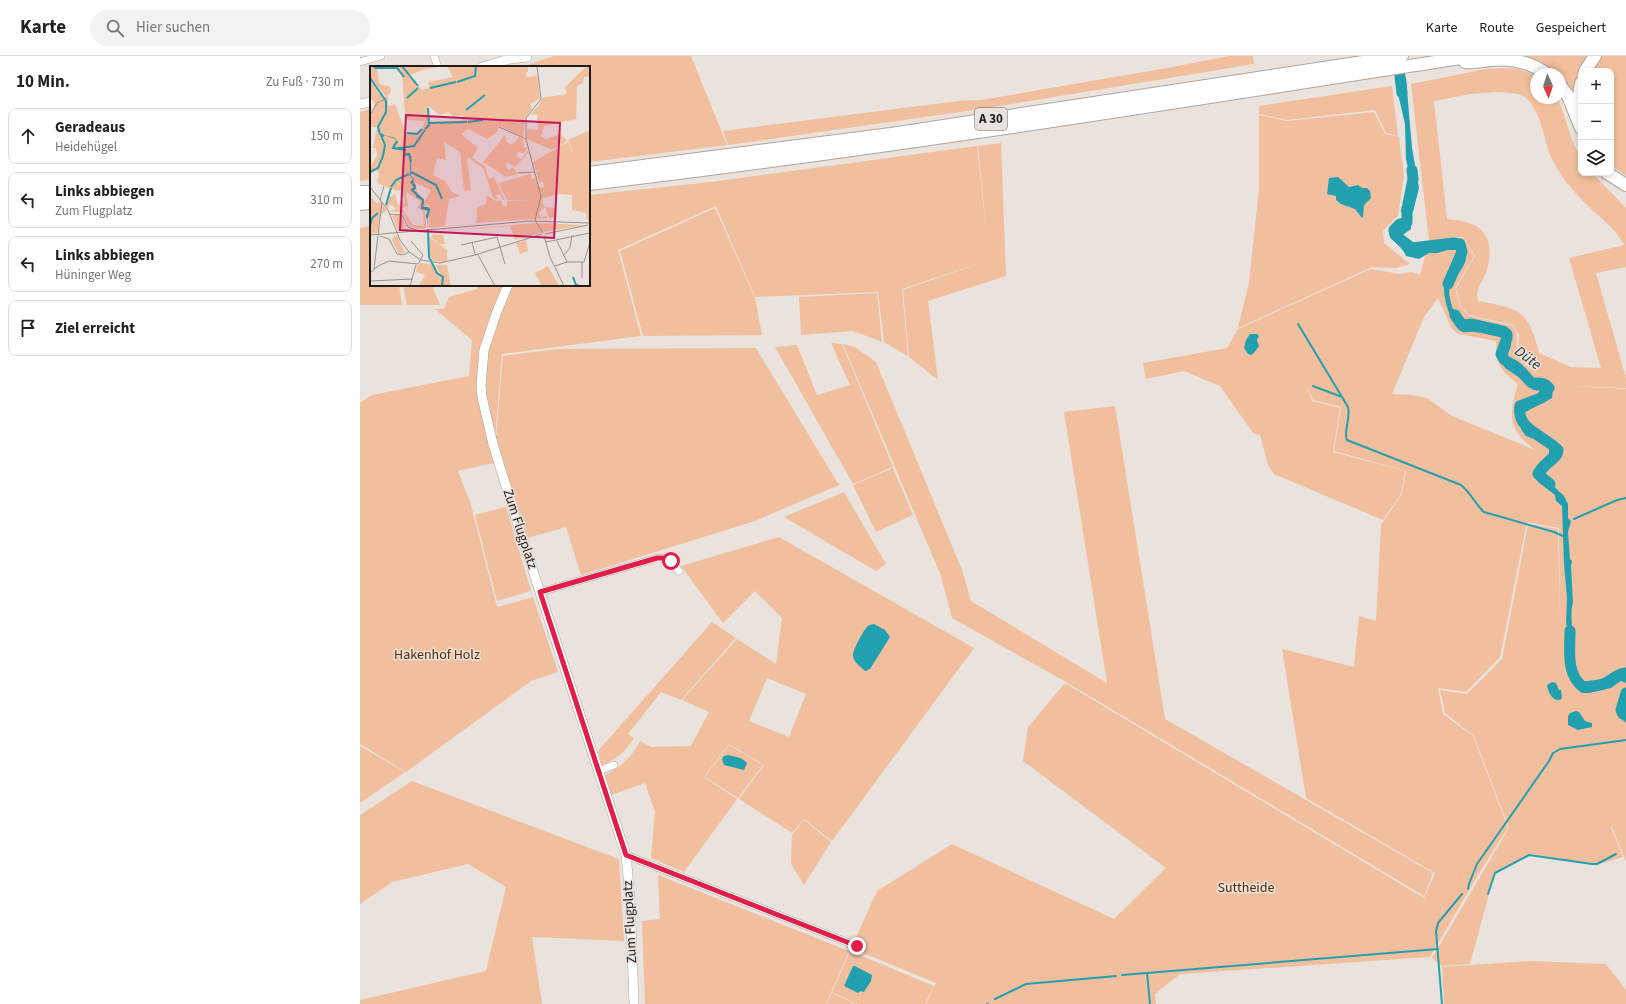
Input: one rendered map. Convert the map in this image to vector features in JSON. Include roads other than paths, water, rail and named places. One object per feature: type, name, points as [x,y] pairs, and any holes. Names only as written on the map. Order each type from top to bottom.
[{"type":"highway","name":"A 30","points":[[590,173],[891,134],[1398,62],[1454,59],[1473,56]]},
{"type":"highway","points":[[1587,68],[1595,56]]},
{"type":"highway","points":[[1454,59],[1467,62],[1494,60],[1512,61],[1525,63],[1535,68]]},
{"type":"highway","name":"A 30","points":[[590,184],[748,165],[1135,109],[1398,62]]},
{"type":"highway","points":[[1566,94],[1578,121]]},
{"type":"highway","points":[[1612,176],[1626,185]]},
{"type":"highway","points":[[360,204],[370,203]]},
{"type":"street","points":[[360,62],[382,56]]},
{"type":"street","points":[[434,56],[438,66]]},
{"type":"street","points":[[486,66],[510,59],[528,56]]},
{"type":"street","points":[[504,66],[528,56]]},
{"type":"street","name":"Zum Flugplatz","points":[[508,286],[484,350],[481,374],[482,398],[498,458],[540,592],[626,855],[630,898],[634,1004]]},
{"type":"street","points":[[540,592],[657,558],[665,558],[671,561],[680,572]]},
{"type":"street","points":[[599,771],[614,765]]},
{"type":"street","points":[[626,855],[857,946]]},
{"type":"water","points":[[1406,78],[1412,148],[1419,188],[1413,212],[1411,213],[1411,229],[1400,237],[1400,240],[1409,246],[1421,249],[1438,246],[1463,246],[1466,256],[1464,266],[1450,282],[1449,294],[1452,307],[1464,326],[1486,329],[1508,335],[1511,343],[1507,356],[1509,364],[1517,368],[1533,385],[1547,387],[1552,391],[1552,398],[1524,413],[1524,421],[1527,428],[1535,435],[1550,445],[1561,449],[1563,453],[1560,460],[1548,470],[1544,477],[1564,496],[1568,504],[1568,518],[1571,521],[1568,532],[1570,559],[1572,561],[1574,662],[1578,680],[1583,688],[1587,689],[1593,686],[1609,684],[1626,669],[1626,683],[1621,681],[1611,688],[1582,693],[1576,688],[1569,668],[1570,646],[1566,622],[1567,598],[1562,506],[1556,501],[1555,495],[1538,482],[1538,474],[1551,459],[1549,456],[1549,449],[1534,439],[1526,436],[1522,431],[1517,418],[1519,408],[1542,399],[1545,394],[1543,391],[1533,390],[1523,380],[1505,368],[1503,364],[1503,357],[1505,340],[1503,338],[1478,332],[1463,332],[1454,324],[1447,308],[1444,284],[1457,264],[1461,252],[1456,250],[1448,250],[1437,253],[1429,253],[1419,259],[1406,256],[1402,249],[1392,239],[1395,232],[1404,226],[1405,219],[1401,211],[1402,206],[1409,201],[1412,186],[1406,159],[1405,124],[1399,98],[1399,80]]},
{"type":"water","points":[[1338,177],[1349,187],[1358,185],[1362,188],[1367,188],[1370,191],[1371,198],[1364,205],[1362,218],[1355,209],[1341,204],[1336,200],[1336,196],[1327,194],[1329,178]]},
{"type":"water","points":[[1250,334],[1257,334],[1259,336],[1257,340],[1259,346],[1251,355],[1248,354],[1244,348],[1246,340]]},
{"type":"water","points":[[874,624],[885,630],[890,637],[870,669],[865,671],[855,661],[853,653],[866,628],[869,625]]},
{"type":"water","points":[[1552,682],[1556,683],[1559,690],[1561,690],[1562,698],[1560,700],[1553,698],[1549,693],[1547,685]]},
{"type":"water","points":[[1626,695],[1626,723],[1621,716],[1620,709]]},
{"type":"water","points":[[1576,711],[1579,712],[1585,721],[1592,723],[1592,727],[1578,730],[1568,725],[1568,716],[1570,713]]},
{"type":"water","points":[[728,755],[745,761],[747,763],[744,770],[724,765],[722,759],[724,756]]},
{"type":"water","points":[[853,966],[872,975],[871,981],[864,992],[860,991],[858,993],[844,986]]},
{"type":"waterway","name":"Düte","points":[[1398,59],[1402,93]]},
{"type":"waterway","name":"Düte","points":[[1412,170],[1413,179],[1407,209],[1407,222],[1400,224],[1394,230],[1395,235],[1412,248],[1453,243],[1460,244],[1462,252],[1448,284]]},
{"type":"waterway","name":"Düte","points":[[1455,315],[1462,325],[1472,324],[1503,331],[1507,334],[1501,354],[1504,359],[1515,366],[1532,383],[1544,384],[1549,388],[1541,398],[1520,406],[1520,414],[1522,421],[1527,427],[1558,450],[1554,457],[1542,467],[1538,474],[1550,484]]},
{"type":"waterway","points":[[1298,324],[1348,407],[1349,416],[1346,433],[1347,440],[1461,485],[1484,512],[1554,532],[1565,537]]},
{"type":"waterway","points":[[1313,386],[1342,397]]},
{"type":"waterway","points":[[1574,519],[1617,500],[1626,498]]},
{"type":"waterway","name":"Düte","points":[[1570,631],[1571,669],[1574,676],[1583,687],[1603,684],[1620,674],[1626,673]]},
{"type":"waterway","name":"Düte","points":[[1626,693],[1621,710],[1623,714],[1626,715]]},
{"type":"waterway","points":[[1468,889],[1477,864],[1549,761],[1553,753],[1560,749],[1626,740]]},
{"type":"waterway","points":[[1488,894],[1495,873],[1529,855],[1597,864],[1616,854]]},
{"type":"waterway","points":[[1442,1004],[1436,931],[1438,923],[1462,894]]},
{"type":"waterway","points":[[1122,975],[1438,949]]},
{"type":"waterway","points":[[1147,973],[1150,1004]]},
{"type":"waterway","points":[[995,999],[1026,984],[1116,976]]},
{"type":"park label","name":"Hakenhof Holz","points":[[437,655]]},
{"type":"park label","name":"Suttheide","points":[[1246,888]]}]
